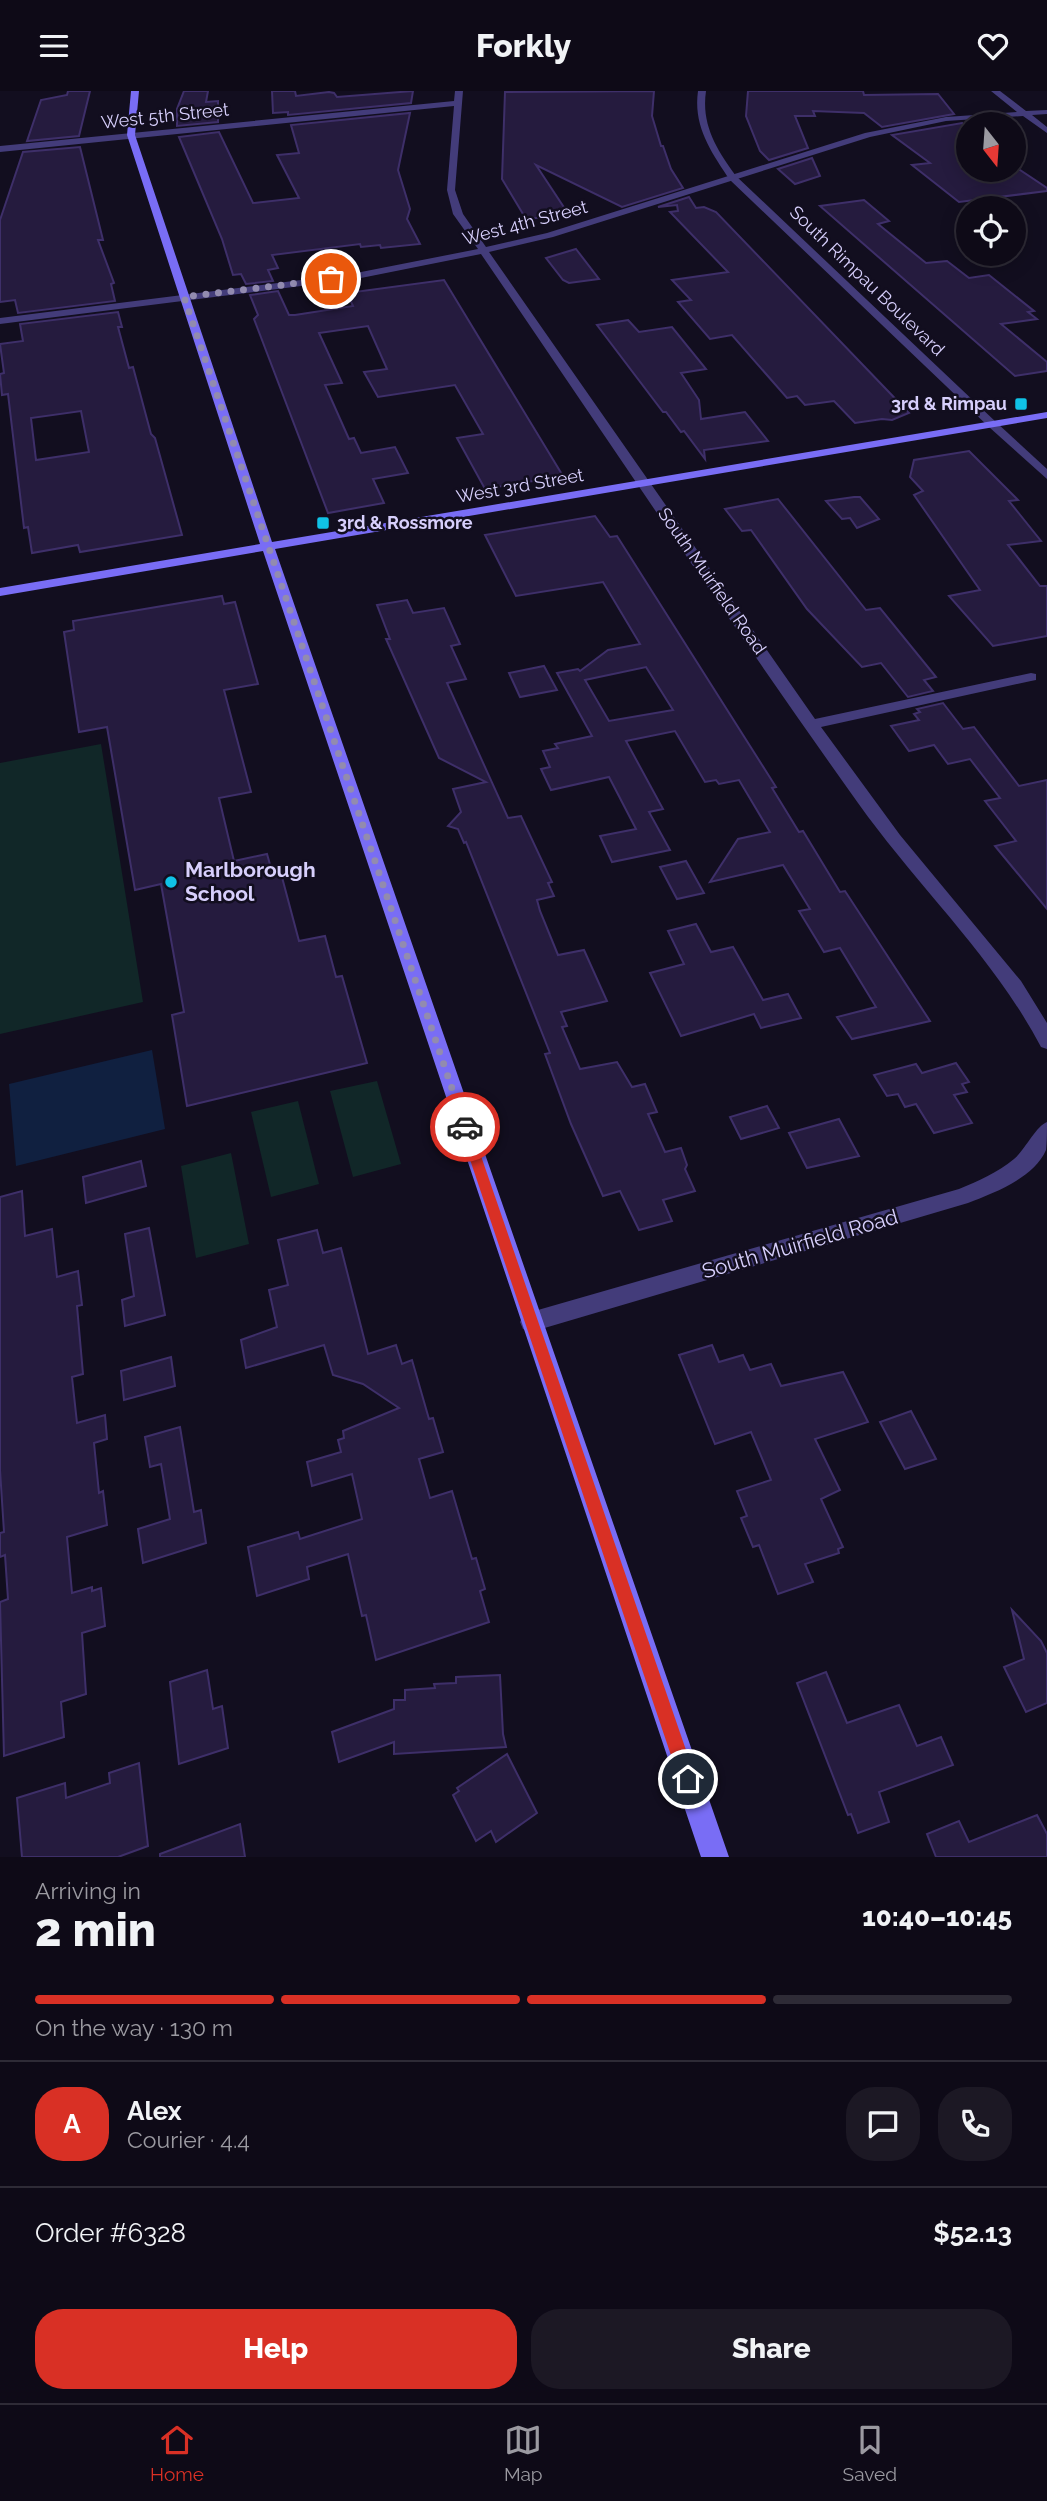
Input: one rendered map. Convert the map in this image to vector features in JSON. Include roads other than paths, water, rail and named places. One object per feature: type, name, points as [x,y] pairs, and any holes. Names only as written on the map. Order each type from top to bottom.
[{"type":"main road","points":[[135,91],[131,135],[184,297],[715,1857]]},
{"type":"main road","name":"West 3rd Street","points":[[0,592],[1047,415]]},
{"type":"street","name":"South Rimpau Boulevard","points":[[702,91],[699,103],[703,126],[733,178],[1047,475]]},
{"type":"street","points":[[995,91],[1020,112]]},
{"type":"street","name":"West 5th Street","points":[[0,149],[459,97]]},
{"type":"street","name":"South Muirfield Road","points":[[459,97],[451,190],[458,214],[812,724],[908,858],[1007,974],[1035,1017],[1047,1042]]},
{"type":"street","name":"West 4th Street","points":[[1026,113],[1047,112]]},
{"type":"street","points":[[1026,116],[1047,131]]},
{"type":"street","name":"West 4th Street","points":[[0,321],[356,275],[483,252],[550,235],[890,130],[956,118]]},
{"type":"street","points":[[812,724],[1031,677]]},
{"type":"street","name":"South Muirfield Road","points":[[531,1322],[961,1197],[992,1185],[1018,1168],[1040,1146],[1047,1130]]},
{"type":"water","points":[[152,1050],[165,1129],[16,1166],[9,1084]]},
{"type":"place","name":"3rd & Rimpau","points":[[1021,404]]},
{"type":"place","name":"3rd & Rossmore","points":[[323,523]]},
{"type":"place","name":"Marlborough School","points":[[171,882]]}]
